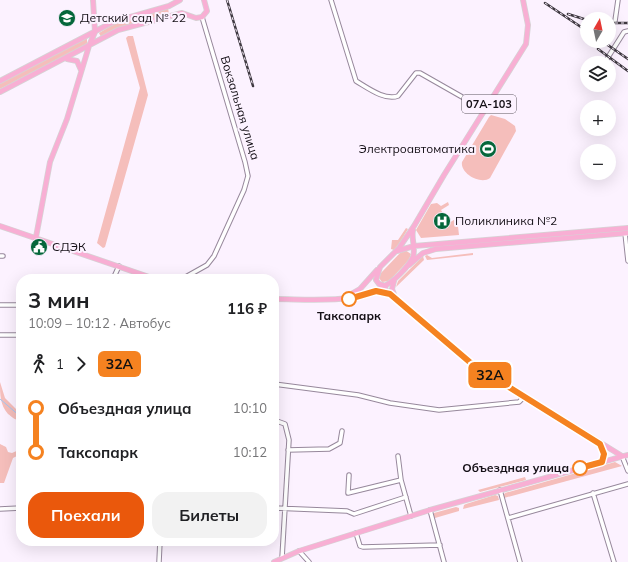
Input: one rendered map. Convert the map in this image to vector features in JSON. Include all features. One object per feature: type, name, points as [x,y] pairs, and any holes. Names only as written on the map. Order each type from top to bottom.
[{"type":"main road","points":[[36,237],[50,162],[67,119],[89,46],[95,32],[93,0]]},
{"type":"main road","points":[[0,81],[119,20],[169,6],[180,0]]},
{"type":"main road","name":"Вокзальная улица","points":[[202,17],[207,11],[204,0]]},
{"type":"main road","name":"07А-103","points":[[414,226],[526,44],[528,26],[523,0]]},
{"type":"main road","points":[[0,92],[123,28],[172,14],[182,13],[196,18],[202,17]]},
{"type":"main road","points":[[63,60],[71,58],[77,61],[81,67],[80,75]]},
{"type":"main road","points":[[0,226],[141,274]]},
{"type":"main road","points":[[409,265],[413,258],[414,246],[412,238],[414,226]]},
{"type":"main road","points":[[340,299],[357,291],[393,254],[414,226]]},
{"type":"main road","points":[[393,254],[403,248],[414,246],[628,228]]},
{"type":"main road","points":[[279,299],[340,299],[353,298],[372,292],[384,287],[395,279],[423,253],[436,249],[627,233]]},
{"type":"main road","points":[[412,238],[415,243],[421,246]]},
{"type":"main road","points":[[403,248],[410,251],[413,258]]},
{"type":"main road","points":[[380,267],[376,277],[377,282],[396,300],[472,364],[600,444],[622,456]]},
{"type":"main road","points":[[395,279],[392,289],[396,300]]},
{"type":"main road","points":[[372,292],[380,291],[390,294]]},
{"type":"main road","points":[[600,444],[604,454],[602,462]]},
{"type":"main road","points":[[274,562],[299,551],[430,510],[628,455]]},
{"type":"street","points":[[331,0],[356,81],[378,93],[394,98],[398,96],[416,73],[420,73],[485,110]]},
{"type":"street","points":[[616,21],[618,0]]},
{"type":"street","name":"Вокзальная улица","points":[[191,274],[208,265],[214,256],[244,190],[248,176],[202,17]]},
{"type":"street","points":[[609,56],[624,32],[628,31]]},
{"type":"street","points":[[627,233],[628,261]]},
{"type":"street","points":[[115,274],[119,266]]},
{"type":"street","points":[[0,305],[16,305]]},
{"type":"street","points":[[0,335],[16,336]]},
{"type":"street","points":[[279,385],[358,395],[390,403],[448,411],[519,402],[524,397]]},
{"type":"street","points":[[279,422],[285,424],[289,440],[282,558]]},
{"type":"street","points":[[288,450],[333,448],[340,443],[342,431]]},
{"type":"street","points":[[398,456],[401,480],[411,516]]},
{"type":"street","points":[[622,456],[628,471]]},
{"type":"street","points":[[349,475],[348,494],[401,480]]},
{"type":"street","points":[[508,518],[628,484]]},
{"type":"street","points":[[500,490],[520,562]]},
{"type":"street","points":[[593,494],[614,562]]},
{"type":"street","points":[[279,508],[347,511],[354,514],[406,497]]},
{"type":"street","points":[[1,508],[16,508]]},
{"type":"street","points":[[430,510],[444,562]]},
{"type":"street","points":[[356,533],[360,546],[363,547],[440,545]]},
{"type":"street","points":[[159,562],[160,546]]},
{"type":"street","points":[[299,551],[308,562]]},
{"type":"shaded area","points":[[168,8],[169,14],[122,27],[101,37],[99,33],[114,24]]},
{"type":"shaded area","points":[[128,36],[133,36],[148,95],[105,247],[103,248],[97,243],[140,88],[126,38]]},
{"type":"shaded area","points":[[84,39],[87,39],[87,44],[0,89],[0,82]]},
{"type":"shaded area","name":"Электроавтоматика","points":[[491,115],[505,119],[515,126],[516,131],[490,178],[482,180],[472,177],[464,171],[462,162]]},
{"type":"shaded area","points":[[448,202],[449,205],[441,210],[449,223],[457,218],[459,235],[421,238],[416,230],[431,204],[437,203],[441,206]]},
{"type":"shaded area","points":[[406,228],[408,229],[399,244],[394,250],[391,249],[392,240],[398,240]]},
{"type":"shaded area","points":[[405,250],[411,254],[409,260],[389,281],[382,282],[379,278],[380,274],[401,252]]},
{"type":"shaded area","points":[[473,253],[473,255],[427,260],[425,256],[427,255],[432,258]]},
{"type":"shaded area","points":[[423,256],[424,260],[396,287],[398,281]]},
{"type":"shaded area","points":[[0,382],[5,398],[16,409],[16,419],[5,411],[0,395]]},
{"type":"shaded area","points":[[0,444],[6,447],[8,452],[12,453],[16,451],[16,456],[13,458],[4,483],[0,483]]},
{"type":"shaded area","points":[[615,462],[622,466],[504,498],[503,496],[505,493]]},
{"type":"shaded area","points":[[525,477],[526,480],[480,492],[478,490]]},
{"type":"shaded area","points":[[495,495],[498,496],[499,500],[463,509],[464,505],[466,504]]},
{"type":"shaded area","points":[[456,507],[459,508],[459,511],[435,518],[434,516],[434,513]]},
{"type":"waterway","points":[[0,399],[16,413]]},
{"type":"railway","points":[[227,0],[253,86]]},
{"type":"railway","points":[[545,3],[580,26]]},
{"type":"railway","points":[[568,14],[580,18]]},
{"type":"railway","points":[[616,23],[628,23]]},
{"type":"railway","points":[[612,48],[628,59]]},
{"type":"railway","points":[[598,49],[628,71]]},
{"type":"bus line","name":"32A","points":[[349,299],[376,291],[390,294],[472,364],[600,444],[604,448],[602,462],[580,468]]},
{"type":"place","name":"Детский сад № 22","points":[[67,18]]},
{"type":"place","name":"Электроавтоматика","points":[[488,149]]},
{"type":"place","name":"Поликлиника №2","points":[[442,221]]},
{"type":"place","name":"СДЭК","points":[[39,247]]},
{"type":"place","name":"Таксопарк","points":[[349,299]]},
{"type":"place","name":"Объездная улица","points":[[580,468]]}]
